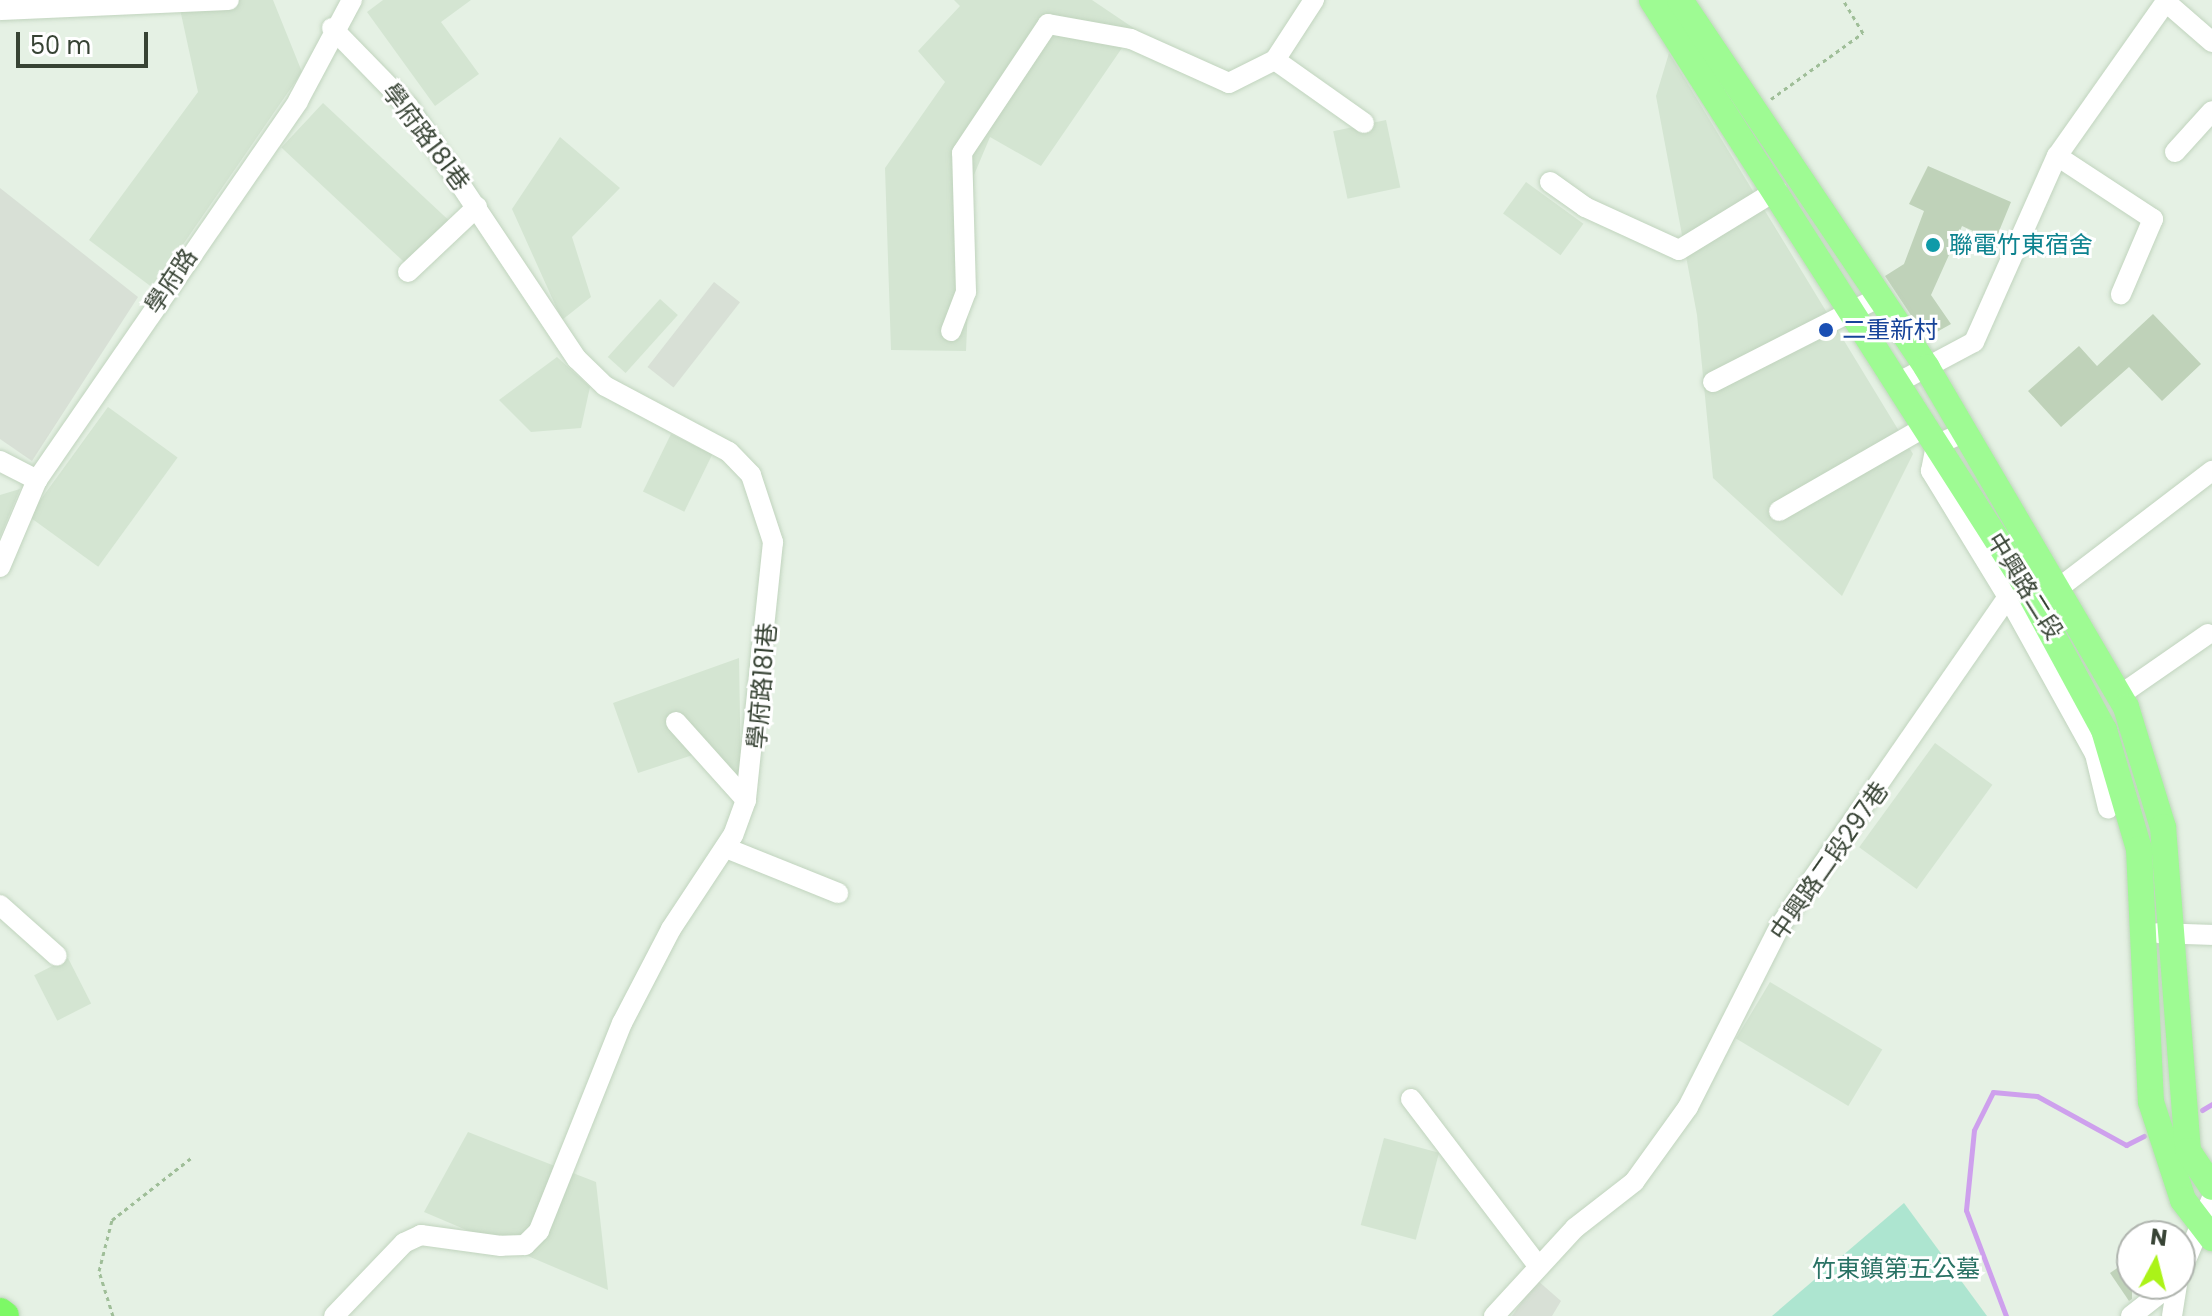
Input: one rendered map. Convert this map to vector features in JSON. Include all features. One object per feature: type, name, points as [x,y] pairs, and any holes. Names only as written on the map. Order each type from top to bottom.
[{"type":"main road","name":"中興路二段","points":[[1652,0],[1878,298],[1927,368],[1965,432],[2048,597],[2126,792],[2158,933],[2188,1151],[2212,1187]]},
{"type":"main road","name":"中興路二段","points":[[1680,0],[1743,118],[1777,190],[1930,436],[2120,695],[2163,827],[2151,1102],[2166,1160],[2205,1232]]},
{"type":"street","points":[[0,10],[229,0]]},
{"type":"street","name":"學府路","points":[[0,567],[37,480],[298,101],[332,28],[352,0]]},
{"type":"street","points":[[951,331],[966,292],[962,153],[1048,24],[1131,39],[1229,83],[1275,60],[1314,0]]},
{"type":"street","points":[[1899,382],[1974,342],[2057,156],[2167,1],[2212,42]]},
{"type":"street","name":"學府路181巷","points":[[332,28],[408,106],[477,207],[544,317],[605,386],[729,452],[751,475],[773,542],[773,576],[746,800],[726,848],[671,929],[622,1023],[539,1231],[525,1245],[501,1246],[421,1235],[404,1243],[334,1316]]},
{"type":"street","points":[[1275,60],[1364,123]]},
{"type":"street","points":[[2175,152],[2212,111]]},
{"type":"street","points":[[2057,156],[2153,219],[2121,294]]},
{"type":"street","points":[[1550,182],[1585,207],[1679,250],[1777,190]]},
{"type":"street","points":[[408,272],[477,207]]},
{"type":"street","points":[[1713,382],[1878,298]]},
{"type":"street","points":[[1779,511],[1930,436],[1965,432]]},
{"type":"street","points":[[1930,436],[1931,471],[2008,597],[2095,754],[2108,808]]},
{"type":"street","points":[[0,461],[37,480]]},
{"type":"street","points":[[2048,597],[2212,471]]},
{"type":"street","points":[[0,478],[37,480]]},
{"type":"street","name":"中興路二段297巷","points":[[1494,1316],[1538,1266],[1634,1182],[1688,1107],[1780,926],[2008,597]]},
{"type":"street","points":[[2120,695],[2208,634]]},
{"type":"street","points":[[676,722],[746,800]]},
{"type":"street","points":[[726,848],[838,893]]},
{"type":"street","points":[[0,905],[57,956]]},
{"type":"street","points":[[2158,933],[2212,935]]},
{"type":"street","points":[[1411,1099],[1538,1266]]},
{"type":"street","points":[[2205,1232],[2212,1198]]},
{"type":"street","points":[[2131,1316],[2153,1300]]},
{"type":"path","points":[[1743,118],[1863,33],[1843,0]]},
{"type":"path","points":[[113,1316],[99,1271],[112,1220],[191,1158]]},
{"type":"shaded area","points":[[178,0],[273,0],[302,72],[153,288],[89,240],[198,92]]},
{"type":"shaded area","points":[[383,0],[471,0],[441,22],[479,74],[435,106],[367,12]]},
{"type":"shaded area","points":[[954,0],[1092,0],[1135,29],[1041,166],[990,137],[974,175],[966,351],[891,350],[885,168],[945,82],[918,51],[960,6]]},
{"type":"shaded area","points":[[1669,53],[1913,454],[1842,596],[1713,478],[1697,315],[1656,96]]},
{"type":"shaded area","points":[[323,103],[450,221],[408,266],[281,148]]},
{"type":"shaded area","points":[[1386,120],[1400,187],[1348,199],[1333,131]]},
{"type":"shaded area","points":[[560,137],[620,188],[572,237],[591,297],[562,320],[512,209]]},
{"type":"shaded area","points":[[1526,182],[1583,224],[1561,255],[1503,214]]},
{"type":"shaded area","points":[[0,188],[138,297],[32,461],[0,439]]},
{"type":"shaded area","points":[[714,282],[740,302],[674,387],[648,367]]},
{"type":"shaded area","points":[[660,299],[678,315],[626,373],[608,357]]},
{"type":"shaded area","points":[[557,357],[590,387],[581,428],[531,432],[499,400]]},
{"type":"shaded area","points":[[108,407],[178,458],[98,567],[29,516]]},
{"type":"shaded area","points":[[671,434],[712,454],[684,512],[643,492]]},
{"type":"shaded area","points":[[20,489],[0,537],[0,495]]},
{"type":"shaded area","points":[[739,658],[741,780],[708,750],[638,773],[613,703]]},
{"type":"shaded area","points":[[1935,743],[1992,785],[1917,889],[1859,847]]},
{"type":"shaded area","points":[[68,958],[91,1003],[57,1021],[34,975]]},
{"type":"shaded area","points":[[1770,982],[1882,1049],[1848,1106],[1736,1039]]},
{"type":"shaded area","points":[[468,1132],[596,1182],[608,1290],[424,1212]]},
{"type":"shaded area","points":[[1384,1138],[1439,1153],[1416,1240],[1361,1225]]},
{"type":"shaded area","points":[[1537,1280],[1561,1301],[1552,1316],[1512,1316]]},
{"type":"green space","name":"竹東鎮第五公墓","points":[[1904,1203],[1987,1316],[1772,1316]]},
{"type":"building","points":[[1928,166],[2011,202],[1995,241],[1962,226],[1931,295],[1951,324],[1926,338],[1885,276],[1904,264],[1924,211],[1909,204]]},
{"type":"building","points":[[2153,314],[2201,364],[2162,401],[2129,367],[2061,427],[2028,391],[2079,346],[2097,366]]},
{"type":"waterway","points":[[2006,1316],[1966,1210],[1974,1130],[1993,1092],[2037,1096],[2126,1145],[2144,1136]]},
{"type":"waterway","points":[[2202,1110],[2212,1104]]},
{"type":"place","name":"聯電竹東宿舍","points":[[1933,245]]},
{"type":"place","name":"二重新村","points":[[1826,330]]}]
